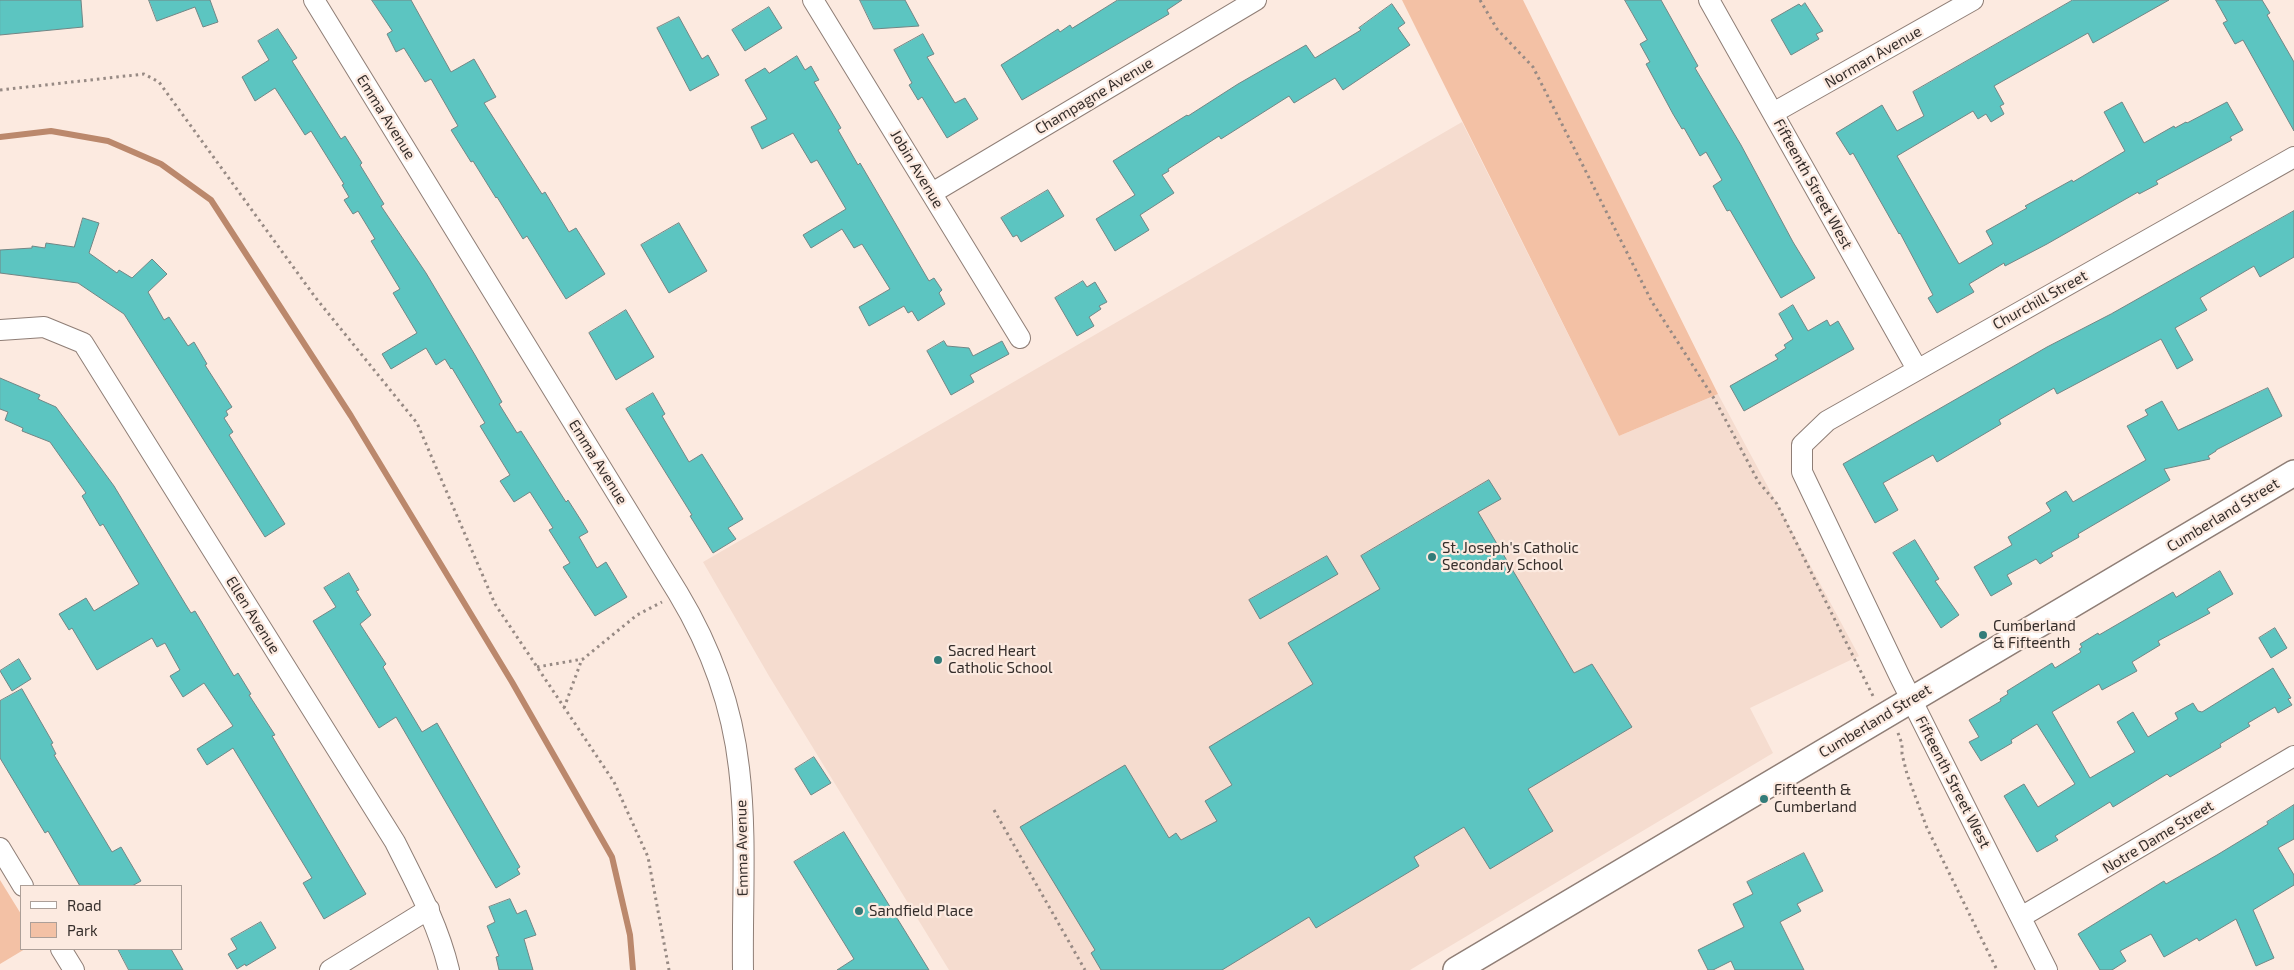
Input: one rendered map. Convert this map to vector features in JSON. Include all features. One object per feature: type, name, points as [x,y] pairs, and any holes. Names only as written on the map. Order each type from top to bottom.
[{"type":"street","name":"Emma Avenue","points":[[314,0],[692,616],[716,672],[733,732],[739,767],[742,806],[743,970]]},
{"type":"street","name":"Jobin Avenue","points":[[813,0],[1020,338]]},
{"type":"street","name":"Champagne Avenue","points":[[932,193],[1256,0]]},
{"type":"street","name":"Fifteenth Street West","points":[[1709,0],[1917,368]]},
{"type":"street","name":"Norman Avenue","points":[[1773,113],[1973,0]]},
{"type":"street","name":"Churchill Street","points":[[1802,456],[1802,445],[1827,421],[1917,368],[2294,158]]},
{"type":"street","name":"Ellen Avenue","points":[[0,330],[44,327],[83,343],[395,842],[429,909],[443,944],[449,970]]},
{"type":"street","name":"Fifteenth Street West","points":[[1802,456],[1802,472],[1911,700],[2022,917],[2047,970]]},
{"type":"street","name":"Cumberland Street","points":[[1456,970],[2294,473]]},
{"type":"street","name":"Notre Dame Street","points":[[2022,917],[2294,756]]},
{"type":"street","points":[[0,848],[22,885]]},
{"type":"street","points":[[330,970],[429,909]]},
{"type":"street","points":[[62,950],[74,970]]},
{"type":"path","points":[[1480,0],[1497,30],[1533,68],[1652,302],[1715,400],[1758,481],[1777,504],[1884,716],[1895,728],[1901,739],[1902,754],[1907,774],[1927,828],[1997,970]]},
{"type":"path","points":[[0,90],[144,74],[158,82],[315,297],[417,423],[495,604],[614,782],[648,857],[669,970]]},
{"type":"path","points":[[537,667],[582,658],[637,615],[678,593]]},
{"type":"path","points":[[564,708],[582,658]]},
{"type":"path","points":[[994,810],[1085,970]]},
{"type":"shaded area","name":"St. Joseph's Catholic Secondary School","points":[[1462,122],[1619,436],[1718,394],[1859,656],[1750,708],[1773,753],[1410,970],[949,970],[769,676],[703,562]]},
{"type":"green space","points":[[1402,0],[1523,0],[1718,394],[1619,436]]},
{"type":"green space","points":[[0,880],[20,912],[20,950],[23,950],[0,964]]},
{"type":"building","points":[[0,0],[81,0],[83,27],[0,35]]},
{"type":"building","points":[[149,0],[210,0],[218,22],[203,27],[195,7],[157,21]]},
{"type":"building","points":[[372,0],[411,0],[451,72],[474,59],[496,97],[484,103],[542,194],[545,192],[569,232],[576,228],[605,274],[566,299],[527,236],[523,239],[451,130],[458,126],[431,79],[425,82],[404,48],[396,52],[387,34],[392,31]]},
{"type":"building","points":[[860,0],[905,0],[919,26],[874,29]]},
{"type":"building","points":[[1118,0],[1182,0],[1167,10],[1169,14],[1022,100],[1001,65],[1058,29],[1060,32],[1070,25],[1072,28]]},
{"type":"building","points":[[1625,0],[1661,0],[1698,66],[1695,68],[1741,145],[1793,242],[1815,278],[1781,298],[1730,210],[1727,211],[1713,186],[1722,180],[1706,152],[1700,156],[1684,128],[1682,129],[1673,114],[1646,64],[1650,62],[1640,44],[1647,40]]},
{"type":"building","points":[[2073,0],[2169,0],[2093,43],[2088,33],[1994,86],[2004,104],[2000,106],[2004,114],[1991,122],[1986,114],[1978,119],[1973,111],[1897,156],[1959,264],[1993,244],[1986,231],[2027,208],[2025,206],[2072,180],[2073,182],[2125,151],[2104,112],[2122,102],[2144,143],[2174,126],[2175,128],[2187,123],[2227,102],[2243,130],[2230,137],[2232,140],[2156,181],[2158,184],[2139,194],[2138,192],[2005,266],[2004,263],[1969,284],[1974,292],[1937,313],[1928,298],[1933,295],[1900,233],[1853,153],[1850,155],[1836,133],[1882,105],[1897,131],[1924,116],[1913,92]]},
{"type":"building","points":[[2216,0],[2262,0],[2270,13],[2267,15],[2294,62],[2294,131],[2243,40],[2235,44],[2223,23],[2227,21]]},
{"type":"building","points":[[1805,3],[1823,31],[1816,34],[1819,39],[1791,55],[1771,20],[1799,4],[1801,6]]},
{"type":"building","points":[[1392,4],[1405,23],[1398,28],[1410,45],[1343,90],[1335,78],[1294,103],[1289,96],[1221,139],[1219,136],[1168,169],[1169,171],[1162,175],[1174,193],[1140,215],[1149,230],[1115,251],[1096,219],[1135,195],[1113,161],[1238,84],[1306,45],[1315,58],[1361,30],[1359,28]]},
{"type":"building","points":[[769,7],[782,28],[745,51],[732,30]]},
{"type":"building","points":[[679,17],[702,59],[708,55],[719,75],[690,91],[657,28]]},
{"type":"building","points":[[278,29],[297,58],[292,61],[341,139],[345,136],[362,163],[360,165],[384,204],[381,206],[426,273],[475,355],[502,402],[499,404],[517,433],[521,431],[566,502],[568,500],[588,532],[579,537],[597,568],[606,562],[627,597],[595,616],[563,567],[570,563],[549,530],[553,528],[530,492],[514,502],[500,481],[510,475],[480,426],[485,423],[445,359],[436,365],[426,348],[391,369],[382,354],[417,333],[393,293],[400,289],[371,241],[375,239],[358,211],[353,214],[344,200],[349,197],[342,185],[344,184],[311,131],[305,135],[275,88],[255,101],[242,77],[269,60],[258,41]]},
{"type":"building","points":[[923,34],[934,54],[927,57],[955,103],[965,98],[978,119],[947,138],[922,97],[918,100],[909,85],[912,83],[894,50]]},
{"type":"building","points":[[797,56],[805,70],[811,66],[819,80],[814,82],[841,128],[838,130],[858,165],[860,163],[929,281],[934,278],[942,290],[939,293],[945,304],[918,321],[912,311],[908,313],[904,306],[869,326],[859,307],[890,289],[862,244],[854,248],[842,229],[811,248],[803,235],[846,209],[817,160],[811,163],[793,133],[762,149],[751,127],[767,119],[745,80],[765,68],[769,73]]},
{"type":"building","points":[[1048,190],[1064,216],[1021,242],[1017,235],[1013,237],[1001,218]]},
{"type":"building","points":[[2294,211],[2294,257],[2260,277],[2254,266],[2200,298],[2207,310],[2175,328],[2193,360],[2177,369],[2161,339],[2057,394],[2054,388],[1999,420],[2001,424],[1937,462],[1933,455],[1883,483],[1898,510],[1875,523],[1843,464],[2047,347],[2111,314]]},
{"type":"building","points":[[83,218],[99,223],[89,253],[117,273],[119,270],[132,278],[152,259],[167,274],[148,292],[164,320],[169,317],[188,346],[194,342],[207,364],[205,365],[232,407],[226,411],[228,415],[224,418],[233,432],[229,435],[285,524],[265,537],[124,314],[78,283],[0,273],[0,250],[32,248],[32,246],[45,248],[46,243],[74,247]]},
{"type":"building","points":[[679,223],[707,271],[669,293],[641,245]]},
{"type":"building","points":[[1083,281],[1087,287],[1095,282],[1107,302],[1099,306],[1101,309],[1089,317],[1094,326],[1077,336],[1055,298]]},
{"type":"building","points":[[1793,305],[1808,331],[1827,320],[1830,326],[1838,321],[1854,349],[1744,411],[1730,386],[1778,359],[1775,355],[1786,348],[1784,345],[1793,339],[1779,314]]},
{"type":"building","points":[[626,310],[654,357],[616,380],[589,333]]},
{"type":"building","points":[[944,341],[947,346],[969,348],[973,356],[1002,341],[1009,354],[970,375],[974,382],[951,395],[927,351]]},
{"type":"building","points":[[0,378],[40,395],[38,399],[56,407],[114,486],[191,613],[195,611],[234,676],[238,673],[251,694],[249,695],[275,735],[272,736],[366,894],[324,919],[303,883],[312,878],[233,748],[207,765],[197,749],[233,726],[204,683],[183,697],[170,676],[180,670],[165,643],[157,647],[152,638],[97,670],[72,628],[69,630],[59,614],[86,598],[94,611],[139,584],[103,524],[100,526],[82,496],[86,493],[50,442],[22,431],[23,428],[5,420],[8,412],[0,409]]},
{"type":"building","points":[[2268,388],[2282,416],[2216,450],[2208,456],[2210,459],[2164,469],[2170,480],[2078,534],[2079,537],[2051,553],[2053,556],[2040,564],[2036,559],[2007,575],[2012,584],[1991,596],[1974,567],[2012,545],[2008,537],[2051,511],[2046,503],[2066,491],[2073,502],[2146,460],[2127,426],[2148,415],[2145,410],[2162,401],[2178,430]]},
{"type":"building","points":[[653,393],[665,414],[662,416],[689,462],[702,454],[743,519],[728,528],[736,539],[713,553],[690,516],[692,515],[626,409]]},
{"type":"building","points":[[1489,480],[1501,499],[1478,512],[1574,673],[1592,664],[1632,727],[1528,789],[1553,831],[1490,869],[1464,827],[1414,857],[1419,866],[1316,928],[1309,917],[1222,970],[1101,970],[1091,953],[1095,950],[1020,827],[1125,765],[1169,838],[1176,833],[1181,840],[1217,821],[1205,801],[1232,785],[1209,747],[1313,684],[1288,643],[1380,589],[1361,556]]},
{"type":"building","points":[[1915,540],[1939,579],[1935,581],[1959,615],[1941,628],[1893,553]]},
{"type":"building","points":[[1327,556],[1338,574],[1260,619],[1249,600]]},
{"type":"building","points":[[2220,571],[2233,594],[2207,609],[2210,613],[2158,641],[2160,645],[2132,662],[2137,671],[2102,690],[2099,684],[2052,712],[2090,778],[2135,752],[2117,722],[2133,712],[2148,737],[2178,719],[2175,713],[2193,703],[2198,711],[2202,712],[2273,668],[2291,698],[2288,699],[2292,705],[2278,713],[2275,707],[2248,723],[2250,726],[2220,744],[2221,747],[2170,777],[2167,774],[2113,807],[2110,802],[2055,836],[2058,840],[2037,852],[2004,796],[2024,784],[2038,807],[2075,784],[2037,724],[2011,740],[2012,743],[1981,761],[1969,742],[1979,737],[1969,720],[2001,701],[2000,699],[2008,694],[2007,691],[2052,663],[2055,668],[2081,652],[2079,649],[2082,647],[2080,644],[2098,633],[2099,635],[2173,592],[2176,597]]},
{"type":"building","points":[[349,573],[359,590],[356,591],[371,615],[360,624],[386,664],[383,667],[422,732],[437,723],[520,867],[517,869],[520,874],[496,888],[396,717],[379,728],[313,621],[336,607],[324,588]]},
{"type":"building","points":[[2275,628],[2287,648],[2271,658],[2259,638]]},
{"type":"building","points":[[19,659],[31,679],[12,691],[0,671]]},
{"type":"building","points":[[22,689],[53,743],[51,744],[56,754],[54,755],[112,852],[121,847],[141,881],[134,885],[79,885],[48,831],[45,833],[0,758],[0,701]]},
{"type":"building","points":[[814,757],[831,783],[811,795],[795,769]]},
{"type":"building","points":[[2294,805],[2294,839],[2278,848],[2294,875],[2294,885],[2253,910],[2274,958],[2256,966],[2236,919],[2199,941],[2197,938],[2164,957],[2151,934],[2120,951],[2126,961],[2112,970],[2100,970],[2078,934],[2164,881],[2166,884],[2217,855],[2268,824],[2267,822]]},
{"type":"building","name":"Sandfield Place","points":[[844,832],[929,970],[837,970],[854,959],[794,862]]},
{"type":"building","points":[[1804,853],[1823,891],[1797,904],[1801,911],[1780,922],[1804,970],[1735,970],[1731,961],[1713,970],[1708,970],[1698,950],[1744,927],[1733,904],[1753,894],[1747,882]]},
{"type":"building","points":[[510,899],[517,914],[526,910],[536,935],[524,939],[533,970],[499,970],[496,957],[499,956],[487,926],[495,922],[489,907]]},
{"type":"building","points":[[261,922],[276,948],[246,966],[245,964],[237,969],[228,954],[237,949],[231,939]]},
{"type":"building","points":[[119,950],[172,950],[183,970],[129,970]]},
{"type":"waterway","points":[[0,137],[51,131],[108,141],[161,164],[211,200],[351,416],[512,682],[612,857],[630,935],[633,970]]},
{"type":"place","name":"St. Joseph's Catholic Secondary School","points":[[1432,557]]},
{"type":"place","name":"Cumberland & Fifteenth","points":[[1983,635]]},
{"type":"place","name":"Sacred Heart Catholic School","points":[[938,660]]},
{"type":"place","name":"Fifteenth & Cumberland","points":[[1764,799]]},
{"type":"place","name":"Sandfield Place","points":[[859,911]]}]
